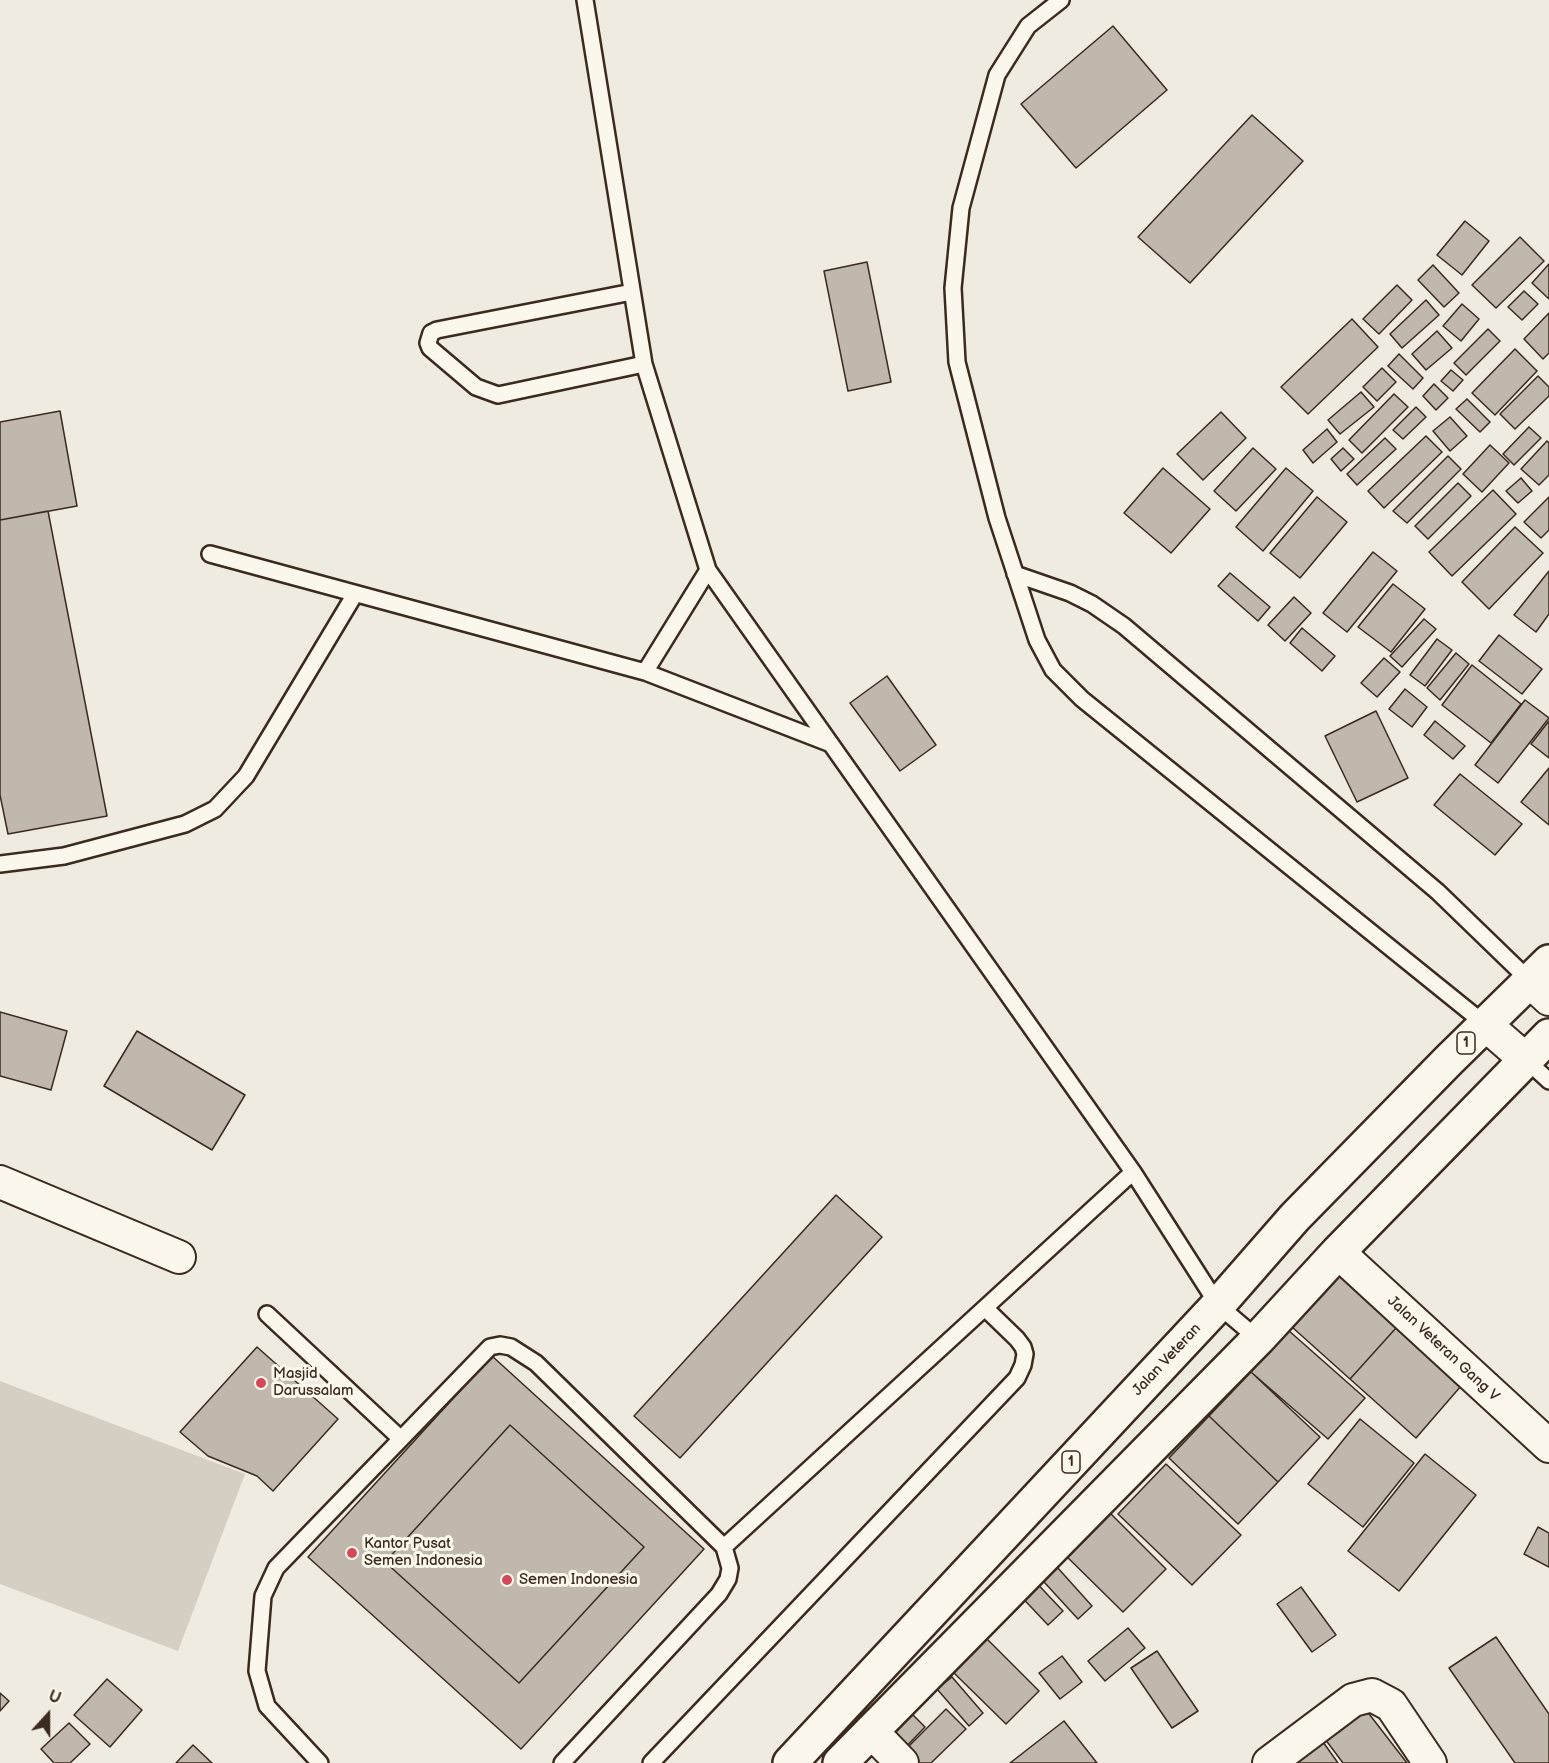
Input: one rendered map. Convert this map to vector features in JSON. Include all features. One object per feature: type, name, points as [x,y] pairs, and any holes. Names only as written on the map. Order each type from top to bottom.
[{"type":"highway","name":"Jalan Veteran","points":[[790,1763],[1218,1305],[1295,1217],[1486,1025],[1543,981]]},
{"type":"highway","points":[[840,1763],[1258,1339],[1338,1252],[1549,1036]]},
{"type":"street","points":[[1486,1025],[1525,1059]]},
{"type":"street","points":[[0,1182],[179,1257]]},
{"type":"street","name":"Jalan Veteran Gang V","points":[[1338,1252],[1549,1446]]},
{"type":"street","points":[[1269,1763],[1353,1700],[1372,1695],[1390,1705],[1430,1763]]},
{"type":"street","points":[[871,1731],[902,1763]]},
{"type":"lane","points":[[585,0],[644,364],[708,570],[1133,1172],[1218,1305],[1258,1339]]},
{"type":"lane","points":[[1060,0],[1028,26],[997,75],[961,208],[953,288],[957,362],[997,518],[1036,640],[1053,670],[1082,699],[1486,1025]]},
{"type":"lane","points":[[632,292],[437,330],[430,333],[428,343],[430,348],[476,387],[498,395],[644,364]]},
{"type":"lane","points":[[210,554],[645,672],[831,744]]},
{"type":"lane","points":[[645,672],[708,570]]},
{"type":"lane","points":[[1015,574],[1070,593],[1092,604],[1124,626],[1543,981]]},
{"type":"lane","points":[[0,864],[64,856],[185,824],[215,808],[246,776],[355,594]]},
{"type":"lane","points":[[1525,1059],[1549,1081]]},
{"type":"lane","points":[[724,1547],[1133,1172]]},
{"type":"lane","points":[[651,1763],[1017,1378],[1023,1365],[1025,1354],[1023,1347],[985,1308]]},
{"type":"lane","points":[[267,1314],[401,1439]]},
{"type":"lane","points":[[320,1763],[267,1707],[257,1671],[263,1596],[276,1568],[490,1347],[500,1346],[511,1347],[536,1363],[724,1547],[730,1568],[728,1579],[719,1594],[562,1763]]},
{"type":"shaded area","points":[[0,1381],[245,1474],[178,1651],[0,1584]]},
{"type":"building","points":[[1113,26],[1167,90],[1076,168],[1021,104]]},
{"type":"building","points":[[1252,115],[1303,161],[1190,283],[1138,237]]},
{"type":"building","points":[[1465,221],[1489,241],[1462,275],[1437,255]]},
{"type":"building","points":[[1520,237],[1544,261],[1496,308],[1472,285]]},
{"type":"building","points":[[867,262],[891,382],[848,391],[824,271]]},
{"type":"building","points":[[1549,264],[1549,299],[1532,283]]},
{"type":"building","points":[[1433,265],[1459,293],[1444,307],[1418,280]]},
{"type":"building","points":[[1397,285],[1412,300],[1379,334],[1363,319]]},
{"type":"building","points":[[1524,291],[1538,304],[1522,320],[1508,307]]},
{"type":"building","points":[[1426,300],[1439,315],[1402,348],[1390,334]]},
{"type":"building","points":[[1462,304],[1479,319],[1461,341],[1443,326]]},
{"type":"building","points":[[1549,313],[1549,353],[1543,359],[1524,339]]},
{"type":"building","points":[[1352,319],[1378,347],[1308,414],[1281,387]]},
{"type":"building","points":[[1488,329],[1500,341],[1466,375],[1454,363]]},
{"type":"building","points":[[1437,331],[1452,348],[1426,370],[1412,354]]},
{"type":"building","points":[[1515,349],[1537,371],[1495,415],[1472,393]]},
{"type":"building","points":[[1399,354],[1423,378],[1413,389],[1388,366]]},
{"type":"building","points":[[1382,368],[1396,382],[1377,401],[1363,387]]},
{"type":"building","points":[[1451,370],[1463,380],[1453,391],[1441,381]]},
{"type":"building","points":[[1538,376],[1549,387],[1549,396],[1515,429],[1500,414]]},
{"type":"building","points":[[1434,384],[1448,398],[1436,410],[1423,396]]},
{"type":"building","points":[[1361,392],[1374,407],[1340,434],[1328,420]]},
{"type":"building","points":[[1394,394],[1408,407],[1362,453],[1349,440]]},
{"type":"building","points":[[1467,399],[1490,422],[1480,432],[1456,409]]},
{"type":"building","points":[[1416,407],[1426,417],[1403,439],[1393,430]]},
{"type":"building","points":[[60,411],[77,506],[0,520],[0,422]]},
{"type":"building","points":[[1221,412],[1246,438],[1203,480],[1177,454]]},
{"type":"building","points":[[1450,417],[1467,436],[1450,451],[1433,431]]},
{"type":"building","points":[[1529,427],[1541,438],[1514,465],[1503,454]]},
{"type":"building","points":[[1327,429],[1337,442],[1313,463],[1303,450]]},
{"type":"building","points":[[1426,436],[1442,452],[1384,508],[1368,491]]},
{"type":"building","points":[[1385,438],[1396,449],[1357,485],[1347,474]]},
{"type":"building","points":[[1547,441],[1549,443],[1549,475],[1539,485],[1521,469]]},
{"type":"building","points":[[1490,445],[1509,463],[1482,492],[1463,474]]},
{"type":"building","points":[[1253,448],[1276,469],[1236,511],[1214,491]]},
{"type":"building","points":[[1343,448],[1354,459],[1341,471],[1331,459]]},
{"type":"building","points":[[1448,456],[1461,469],[1407,523],[1393,511]]},
{"type":"building","points":[[1163,468],[1210,509],[1171,553],[1124,513]]},
{"type":"building","points":[[1286,468],[1313,491],[1263,551],[1236,527]]},
{"type":"building","points":[[1521,478],[1532,491],[1518,503],[1506,491]]},
{"type":"building","points":[[1458,483],[1471,496],[1428,539],[1415,526]]},
{"type":"building","points":[[1493,490],[1516,514],[1452,576],[1429,552]]},
{"type":"building","points":[[1317,497],[1347,522],[1300,578],[1270,553]]},
{"type":"building","points":[[1549,497],[1549,530],[1541,538],[1524,522]]},
{"type":"building","points":[[48,511],[107,816],[8,834],[0,795],[0,520]]},
{"type":"building","points":[[1515,527],[1543,553],[1489,609],[1462,582]]},
{"type":"building","points":[[1373,552],[1397,571],[1347,632],[1323,613]]},
{"type":"building","points":[[1549,571],[1549,614],[1536,632],[1514,615]]},
{"type":"building","points":[[1230,573],[1270,607],[1258,621],[1218,586]]},
{"type":"building","points":[[1393,584],[1425,609],[1391,652],[1358,627]]},
{"type":"building","points":[[1294,597],[1311,613],[1285,641],[1268,625]]},
{"type":"building","points":[[1424,619],[1436,629],[1402,667],[1390,656]]},
{"type":"building","points":[[1302,628],[1335,656],[1322,671],[1290,643]]},
{"type":"building","points":[[1499,635],[1542,669],[1522,694],[1479,661]]},
{"type":"building","points":[[1437,639],[1452,650],[1425,686],[1410,675]]},
{"type":"building","points":[[1456,653],[1469,664],[1440,700],[1427,688]]},
{"type":"building","points":[[1384,658],[1400,672],[1377,697],[1361,683]]},
{"type":"building","points":[[1472,665],[1521,704],[1491,743],[1442,705]]},
{"type":"building","points":[[887,676],[936,745],[900,771],[850,703]]},
{"type":"building","points":[[1405,689],[1427,707],[1412,727],[1389,709]]},
{"type":"building","points":[[1525,700],[1549,718],[1498,783],[1475,765]]},
{"type":"building","points":[[1376,711],[1408,778],[1357,802],[1325,736]]},
{"type":"building","points":[[1435,721],[1465,746],[1453,759],[1424,735]]},
{"type":"building","points":[[1549,721],[1549,758],[1531,744]]},
{"type":"building","points":[[1549,768],[1549,825],[1521,802]]},
{"type":"building","points":[[1460,774],[1522,824],[1495,855],[1434,805]]},
{"type":"building","points":[[0,1012],[67,1031],[51,1090],[0,1076]]},
{"type":"building","points":[[137,1031],[245,1095],[212,1150],[104,1086]]},
{"type":"building","points":[[836,1195],[882,1237],[680,1458],[634,1416]]},
{"type":"building","points":[[1338,1275],[1396,1328],[1350,1379],[1292,1327]]},
{"type":"building","points":[[1396,1328],[1461,1386],[1416,1438],[1350,1379]]},
{"type":"building","points":[[1288,1330],[1365,1398],[1328,1439],[1251,1372]]},
{"type":"building","name":"Masjid Darussalam","points":[[257,1347],[338,1419],[273,1491],[257,1476],[208,1456],[180,1432]]},
{"type":"building","name":"Kantor Pusat Semen Indonesia","points":[[492,1356],[704,1549],[521,1749],[308,1557]],"holes":[[[510,1425],[644,1547],[519,1683],[385,1562]]]},
{"type":"building","points":[[1251,1372],[1320,1437],[1278,1482],[1209,1416]]},
{"type":"building","points":[[1209,1416],[1278,1482],[1238,1524],[1169,1458]]},
{"type":"building","points":[[1360,1419],[1414,1463],[1363,1527],[1308,1484]]},
{"type":"building","points":[[510,1425],[644,1547],[519,1683],[385,1562]]},
{"type":"building","points":[[1425,1454],[1476,1495],[1399,1591],[1348,1551]]},
{"type":"building","points":[[1166,1464],[1241,1535],[1192,1585],[1118,1514]]},
{"type":"building","points":[[1099,1502],[1166,1569],[1123,1612],[1056,1546]]},
{"type":"building","points":[[1538,1527],[1549,1533],[1549,1567],[1524,1554]]},
{"type":"building","points":[[1048,1557],[1092,1606],[1078,1619],[1033,1570]]},
{"type":"building","points":[[1029,1575],[1063,1611],[1048,1625],[1014,1589]]},
{"type":"building","points":[[1301,1587],[1336,1635],[1312,1652],[1277,1604]]},
{"type":"building","points":[[1128,1628],[1145,1648],[1105,1681],[1088,1661]]},
{"type":"building","points":[[1496,1637],[1549,1714],[1549,1763],[1515,1763],[1449,1668]]},
{"type":"building","points":[[986,1638],[1039,1691],[1006,1724],[953,1672]]},
{"type":"building","points":[[1157,1651],[1198,1711],[1172,1728],[1131,1668]]},
{"type":"building","points":[[1062,1656],[1082,1682],[1060,1699],[1039,1673]]},
{"type":"building","points":[[952,1677],[983,1713],[969,1726],[937,1689]]},
{"type":"building","points":[[107,1679],[142,1710],[110,1747],[74,1715]]},
{"type":"building","points":[[0,1693],[9,1701],[0,1711]]},
{"type":"building","points":[[903,1705],[925,1727],[901,1752],[878,1730]]},
{"type":"building","points":[[946,1709],[966,1729],[931,1763],[908,1763],[900,1755]]},
{"type":"building","points":[[1366,1710],[1407,1763],[1343,1763],[1325,1739]]},
{"type":"building","points":[[1064,1721],[1097,1763],[1010,1763]]},
{"type":"building","points":[[69,1723],[90,1744],[70,1763],[54,1763],[41,1749]]},
{"type":"building","points":[[1323,1742],[1338,1763],[1287,1763]]},
{"type":"building","points":[[193,1745],[212,1763],[176,1763]]},
{"type":"place","name":"Masjid Darussalam","points":[[261,1383]]},
{"type":"place","name":"Kantor Pusat Semen Indonesia","points":[[352,1553]]},
{"type":"place","name":"Semen Indonesia","points":[[507,1580]]}]
